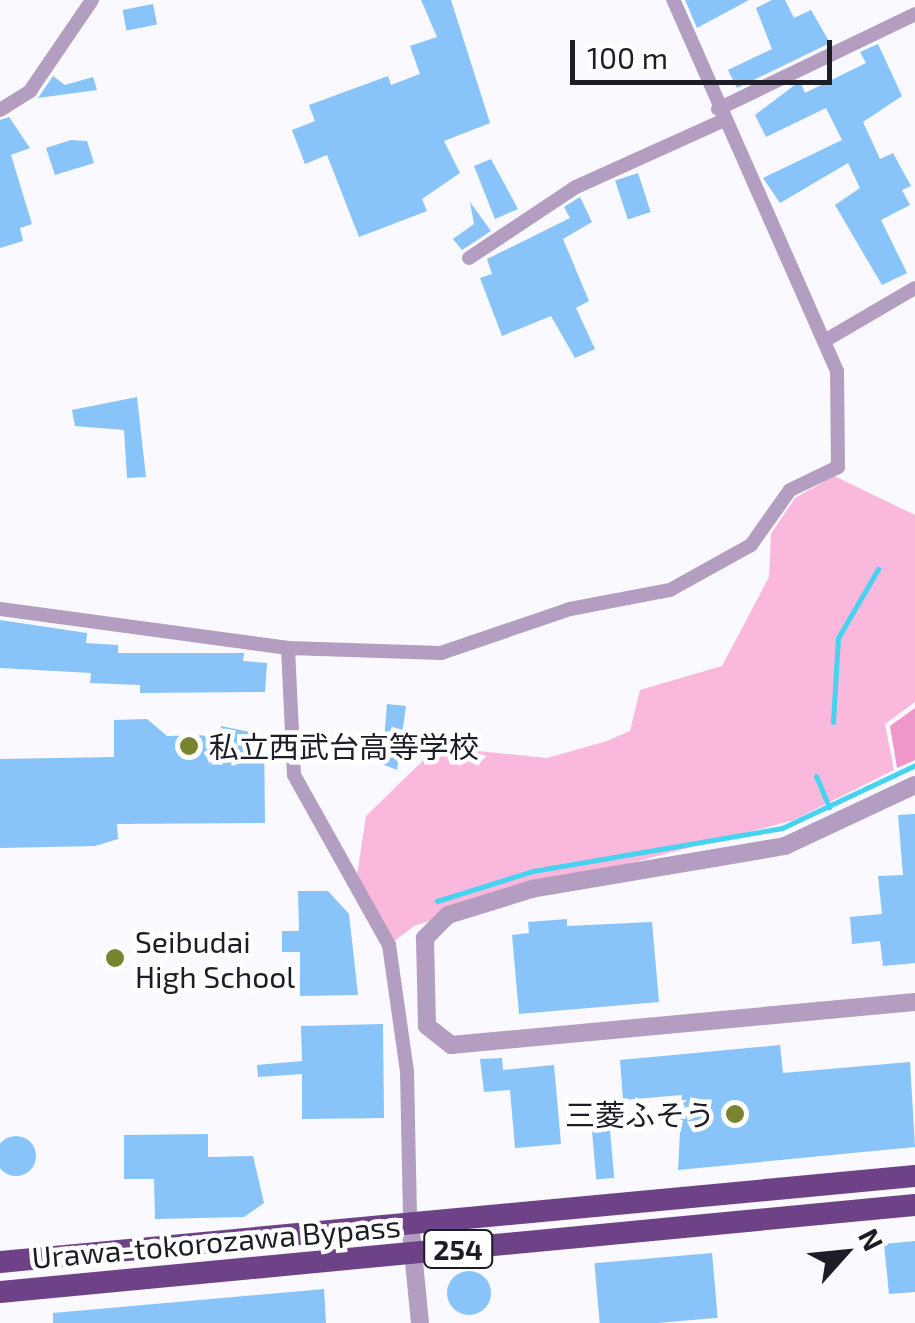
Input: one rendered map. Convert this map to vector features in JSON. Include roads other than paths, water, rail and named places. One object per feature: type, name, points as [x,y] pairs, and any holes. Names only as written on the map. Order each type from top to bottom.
[{"type":"highway","name":"Urawa-tokorozawa Bypass","points":[[0,1262],[915,1176]]},
{"type":"highway","name":"Urawa-tokorozawa Bypass","points":[[0,1292],[915,1205]]},
{"type":"street","points":[[0,110],[30,92],[92,0]]},
{"type":"street","points":[[0,609],[288,648],[442,653],[570,608],[670,590],[736,555],[790,490],[838,468],[842,400],[826,340],[720,115],[672,0]]},
{"type":"street","points":[[469,258],[576,187],[915,14]]},
{"type":"street","points":[[826,340],[915,288]]},
{"type":"street","points":[[288,648],[294,775],[378,914],[402,1004],[410,1221],[420,1323]]},
{"type":"street","points":[[915,785],[784,846],[532,889],[448,915],[424,938],[427,1026],[451,1044],[915,1002]]},
{"type":"waterway","points":[[833,722],[838,638],[878,569]]},
{"type":"waterway","points":[[437,901],[533,871],[782,828],[915,765]]},
{"type":"waterway","points":[[816,776],[829,807]]},
{"type":"place","name":"私立西武台高等学校","points":[[189,746]]},
{"type":"place","name":"Seibudai High School","points":[[115,958]]},
{"type":"place","name":"三菱ふそう","points":[[735,1114]]}]
